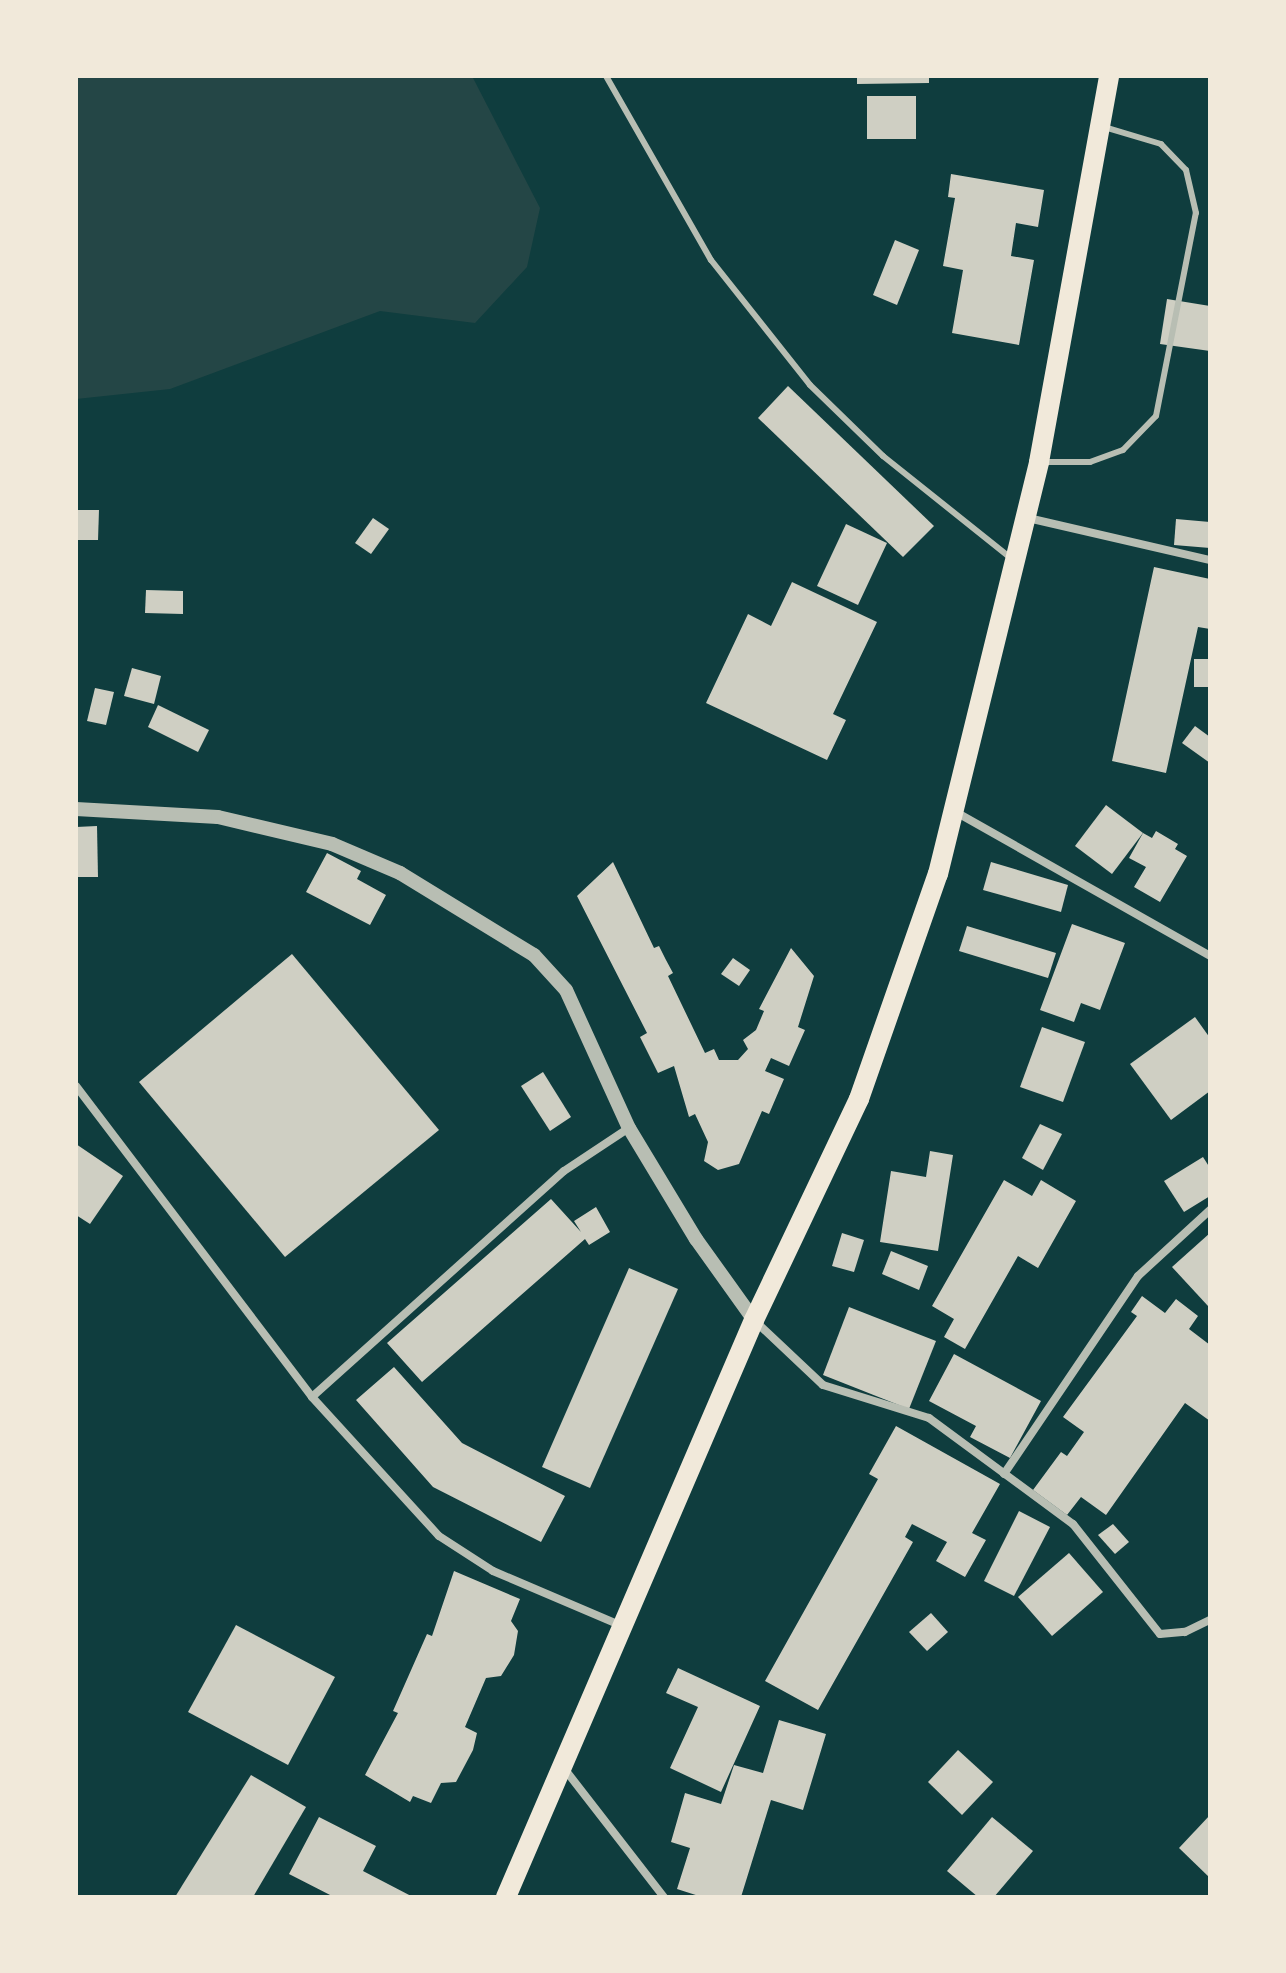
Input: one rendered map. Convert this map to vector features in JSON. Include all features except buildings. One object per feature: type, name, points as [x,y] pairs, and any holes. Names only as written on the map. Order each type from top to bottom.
[{"type":"main road","points":[[506,1897],[754,1320],[859,1099],[938,874],[1039,462],[1109,76]]},
{"type":"street","points":[[1026,517],[1210,560]]},
{"type":"street","points":[[76,809],[218,817],[332,844],[400,873],[534,955],[566,990],[629,1128],[696,1239],[754,1320],[823,1385],[929,1418],[1073,1524],[1160,1634],[1185,1632],[1210,1620]]},
{"type":"street","points":[[953,811],[1210,956]]},
{"type":"street","points":[[76,1086],[312,1397],[439,1536],[493,1571],[623,1627]]},
{"type":"street","points":[[312,1397],[564,1171],[629,1128]]},
{"type":"street","points":[[1004,1474],[1138,1276],[1210,1210]]},
{"type":"street","points":[[563,1767],[664,1897]]},
{"type":"lane","points":[[606,76],[711,260],[810,385],[883,456],[1014,560]]},
{"type":"lane","points":[[1039,462],[1090,462],[1123,450],[1156,416],[1196,213],[1186,170],[1161,144],[1100,126]]},
{"type":"shaded area","points":[[76,76],[472,76],[540,208],[527,267],[475,323],[380,311],[170,389],[76,399]]}]
